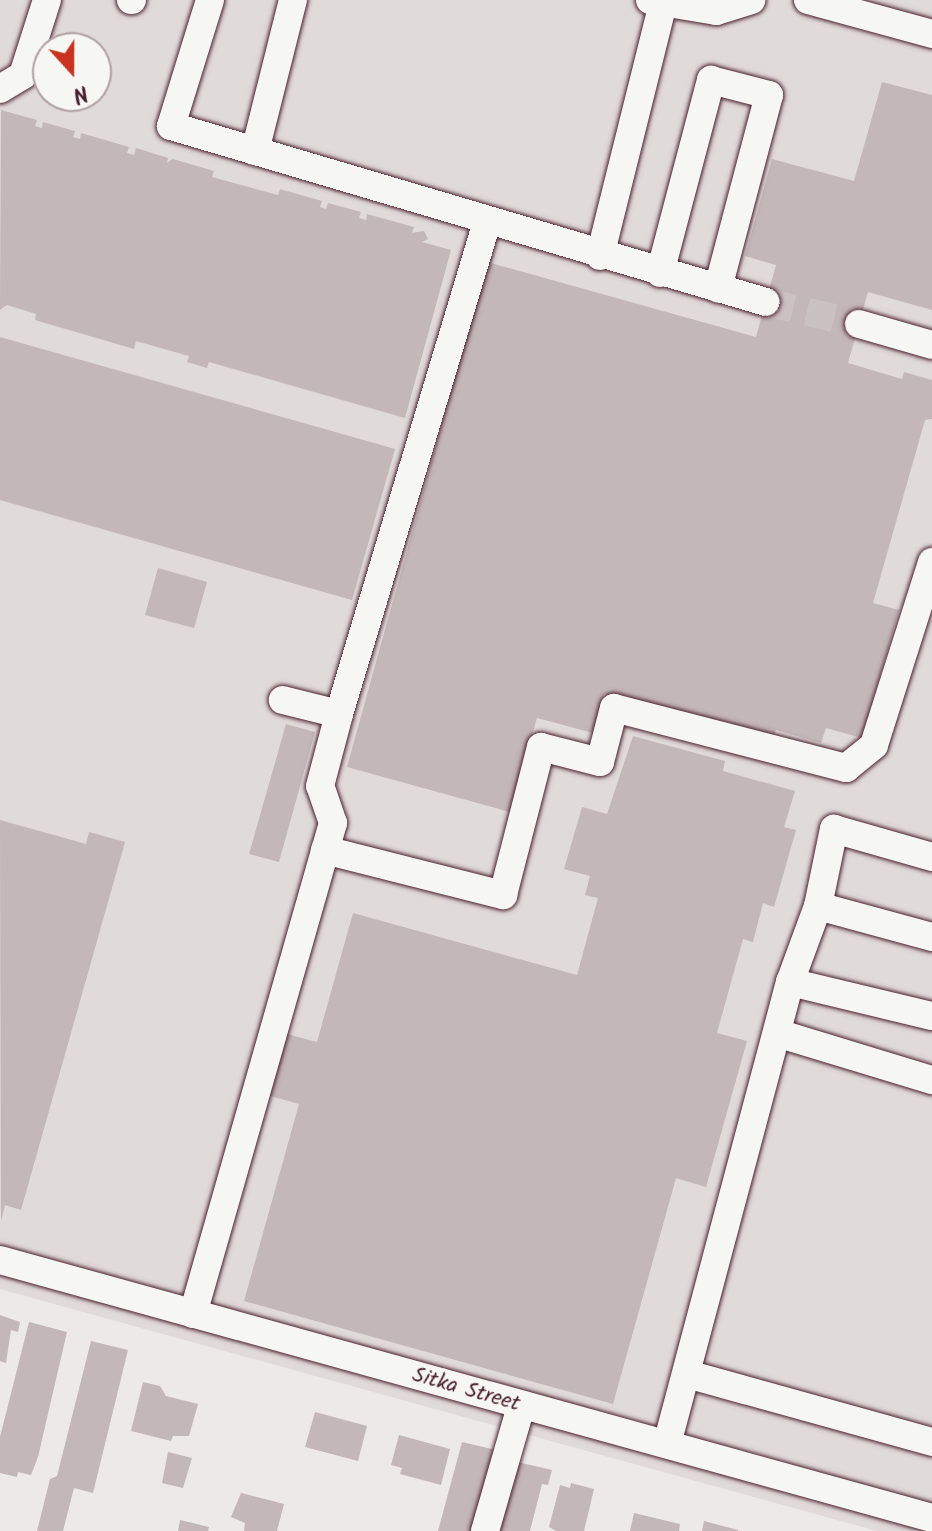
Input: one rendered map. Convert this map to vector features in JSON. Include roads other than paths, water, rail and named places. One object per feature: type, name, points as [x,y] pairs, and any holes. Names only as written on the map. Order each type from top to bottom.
[{"type":"street","points":[[0,89],[23,75],[47,0]]},
{"type":"street","points":[[210,0],[171,126],[600,256],[766,302]]},
{"type":"street","points":[[255,151],[293,0]]},
{"type":"street","points":[[600,256],[657,2],[716,11],[751,0]]},
{"type":"street","points":[[808,0],[932,34]]},
{"type":"street","points":[[660,273],[711,80],[769,95],[718,288]]},
{"type":"street","points":[[193,1314],[333,823],[320,786],[339,714],[487,222]]},
{"type":"street","points":[[859,324],[932,345]]},
{"type":"street","points":[[325,850],[503,895],[541,747],[600,762],[614,708],[846,768],[874,745],[932,562]]},
{"type":"street","points":[[283,700],[339,714]]},
{"type":"street","points":[[667,1444],[790,982],[818,906],[834,829],[932,857]]},
{"type":"street","points":[[818,906],[932,937]]},
{"type":"street","points":[[790,982],[932,1016]]},
{"type":"street","points":[[777,1033],[932,1080]]},
{"type":"street","name":"Sitka Street","points":[[0,1260],[667,1444],[918,1520]]},
{"type":"street","points":[[687,1374],[932,1442]]},
{"type":"street","points":[[485,1531],[521,1406]]},
{"type":"tunnel","points":[[766,302],[859,324]]}]
